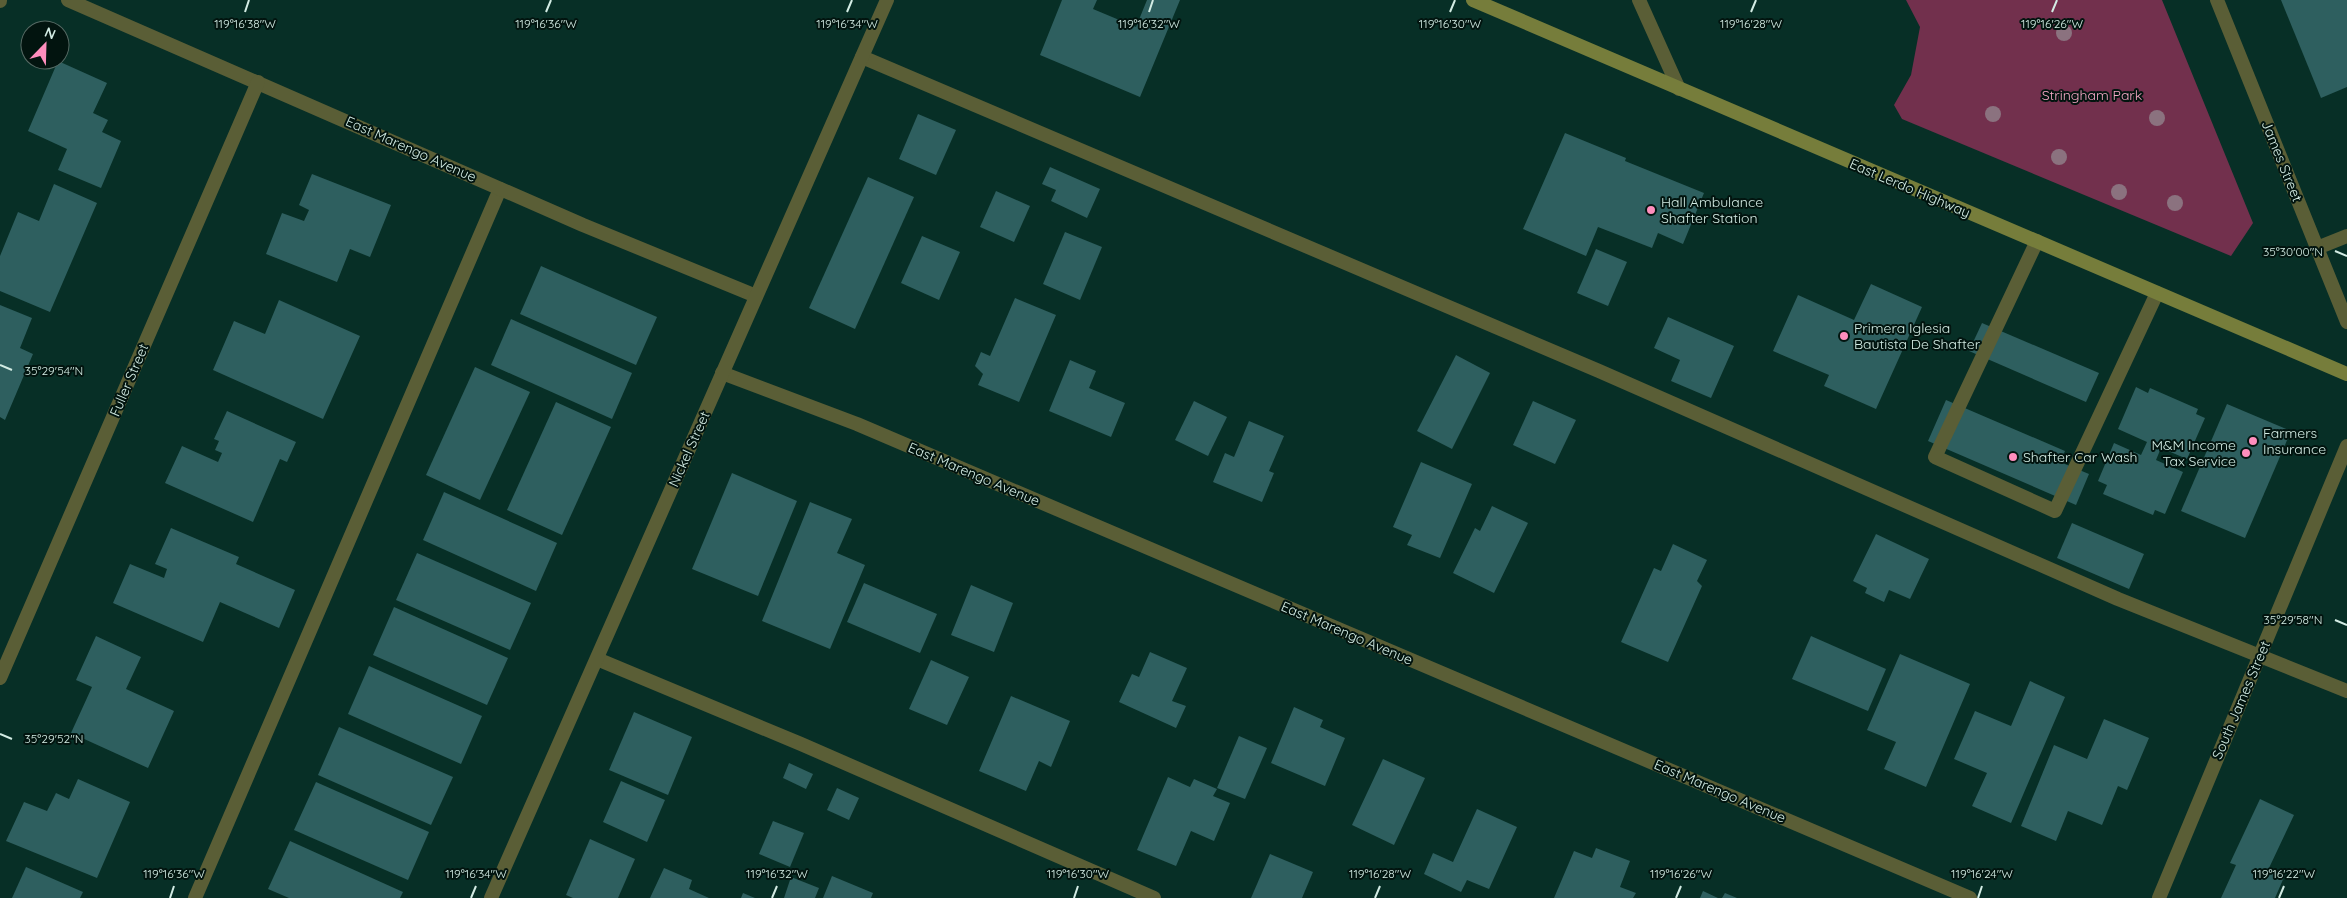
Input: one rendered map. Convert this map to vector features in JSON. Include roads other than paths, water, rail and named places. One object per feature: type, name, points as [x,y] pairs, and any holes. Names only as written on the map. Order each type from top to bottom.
[{"type":"main road","name":"East Lerdo Highway","points":[[1473,0],[2347,374]]},
{"type":"street","name":"East Marengo Avenue","points":[[68,0],[583,225],[756,296]]},
{"type":"street","name":"Nickel Street","points":[[491,898],[886,0]]},
{"type":"street","points":[[1640,0],[1679,89]]},
{"type":"street","name":"James Street","points":[[2217,0],[2347,322]]},
{"type":"street","points":[[862,57],[1599,370],[2118,600],[2347,691]]},
{"type":"street","name":"Fuller Street","points":[[0,678],[258,82]]},
{"type":"street","points":[[196,898],[500,189]]},
{"type":"street","points":[[2317,248],[2347,236]]},
{"type":"street","points":[[2037,241],[1935,457],[2055,510],[2157,293]]},
{"type":"street","name":"East Marengo Avenue","points":[[722,373],[857,424],[1970,898]]},
{"type":"street","name":"South James Street","points":[[2159,898],[2347,446]]},
{"type":"street","points":[[597,659],[800,744],[1154,898]]},
{"type":"place","name":"Hall Ambulance Shafter Station","points":[[1651,210]]},
{"type":"place","name":"Primera Iglesia Bautista De Shafter","points":[[1844,336]]},
{"type":"place","name":"Farmers Insurance","points":[[2253,441]]},
{"type":"place","name":"M&M Income Tax Service","points":[[2246,453]]},
{"type":"place","name":"Shafter Car Wash","points":[[2013,457]]},
{"type":"park label","name":"Stringham Park","points":[[2092,95]]}]
